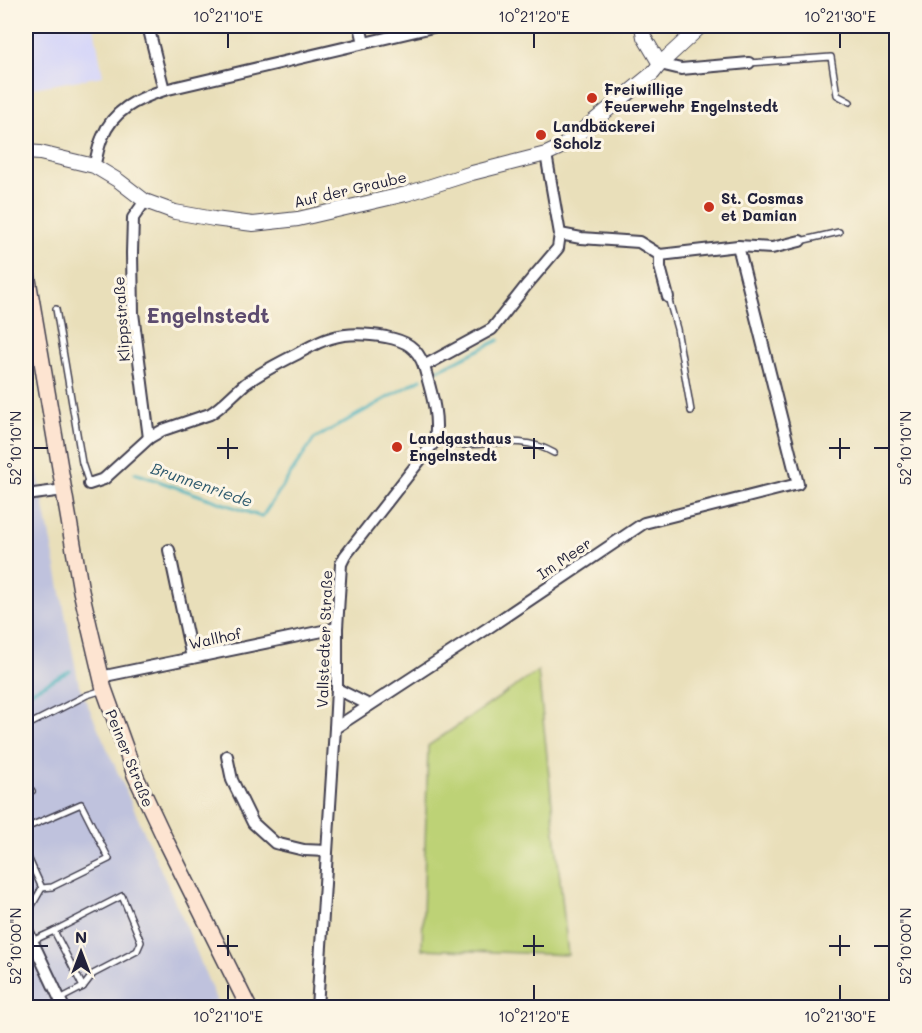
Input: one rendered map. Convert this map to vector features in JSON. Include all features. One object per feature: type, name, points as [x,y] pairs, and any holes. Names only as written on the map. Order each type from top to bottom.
[{"type":"main road","name":"Peiner Straße","points":[[26,268],[29,314],[64,490],[81,591],[102,683],[135,775],[249,1008]]},
{"type":"street","points":[[148,26],[164,90]]},
{"type":"street","points":[[360,26],[364,43]]},
{"type":"street","points":[[94,166],[102,138],[116,115],[141,98],[164,90],[437,26]]},
{"type":"street","points":[[642,26],[644,38],[660,64],[681,69],[749,63]]},
{"type":"street","name":"Auf der Graube","points":[[26,152],[40,153],[94,166],[146,201],[175,212],[253,224],[298,219],[406,194],[472,173],[546,154],[563,146],[653,73],[701,26]]},
{"type":"street","points":[[424,366],[492,329],[558,248],[560,234],[546,154]]},
{"type":"street","name":"Klippstraße","points":[[146,201],[133,218],[132,253],[133,313],[149,438]]},
{"type":"street","points":[[560,234],[639,242],[660,255],[738,246],[772,248],[800,242]]},
{"type":"street","name":"Im Meer","points":[[335,728],[644,523],[798,484],[738,246]]},
{"type":"street","points":[[660,255],[660,267],[668,297]]},
{"type":"street","points":[[88,484],[104,479],[149,438],[163,430],[210,414],[260,373],[331,337],[376,335],[397,339],[412,346],[420,354],[436,412],[435,441]]},
{"type":"street","name":"Vallstedter Straße","points":[[317,1008],[335,728],[341,564],[435,441]]},
{"type":"street","points":[[26,495],[64,490]]},
{"type":"street","points":[[169,550],[192,658]]},
{"type":"street","name":"Wallhof","points":[[102,683],[192,658],[337,628]]},
{"type":"street","points":[[337,689],[369,705]]},
{"type":"street","points":[[227,756],[232,780],[253,823],[275,843],[304,850],[327,850]]},
{"type":"street","points":[[26,929],[62,1003]]},
{"type":"lane","points":[[749,63],[831,57],[837,95],[850,102]]},
{"type":"lane","points":[[800,242],[839,232]]},
{"type":"lane","points":[[668,297],[677,329],[691,411]]},
{"type":"lane","points":[[56,309],[82,463],[88,484]]},
{"type":"lane","points":[[435,441],[457,446],[504,441],[519,442],[535,444],[554,453]]},
{"type":"lane","points":[[26,726],[87,695],[102,683]]},
{"type":"lane","points":[[26,794],[32,791]]},
{"type":"lane","points":[[26,832],[28,827],[81,804],[109,859],[52,887],[42,888]]},
{"type":"lane","points":[[26,853],[42,888]]},
{"type":"lane","points":[[26,916],[42,888]]},
{"type":"lane","points":[[32,941],[122,896],[141,942],[137,951],[93,975],[83,987],[62,1003]]},
{"type":"lane","points":[[54,931],[83,987]]},
{"type":"lane","points":[[173,1008],[178,1005],[179,1008]]},
{"type":"shaded area","points":[[26,26],[94,26],[103,76],[27,89]]},
{"type":"shaded area","points":[[26,397],[36,465],[79,685],[188,931],[219,1007],[26,1007]]},
{"type":"green space","points":[[538,671],[568,955],[422,949],[428,746]]},
{"type":"waterway","name":"Brunnenriede","points":[[436,371],[499,340]]},
{"type":"waterway","name":"Brunnenriede","points":[[135,473],[262,517],[314,439],[421,379]]},
{"type":"waterway","name":"Brunnenriede","points":[[26,694],[70,671]]},
{"type":"place","name":"Freiwillige Feuerwehr Engelnstedt","points":[[592,98]]},
{"type":"place","name":"Landbäckerei Scholz","points":[[541,135]]},
{"type":"place","name":"St. Cosmas et Damian","points":[[709,207]]},
{"type":"place","name":"Landgasthaus Engelnstedt","points":[[397,447]]},
{"type":"district","name":"Engelnstedt","points":[[208,314]]}]
